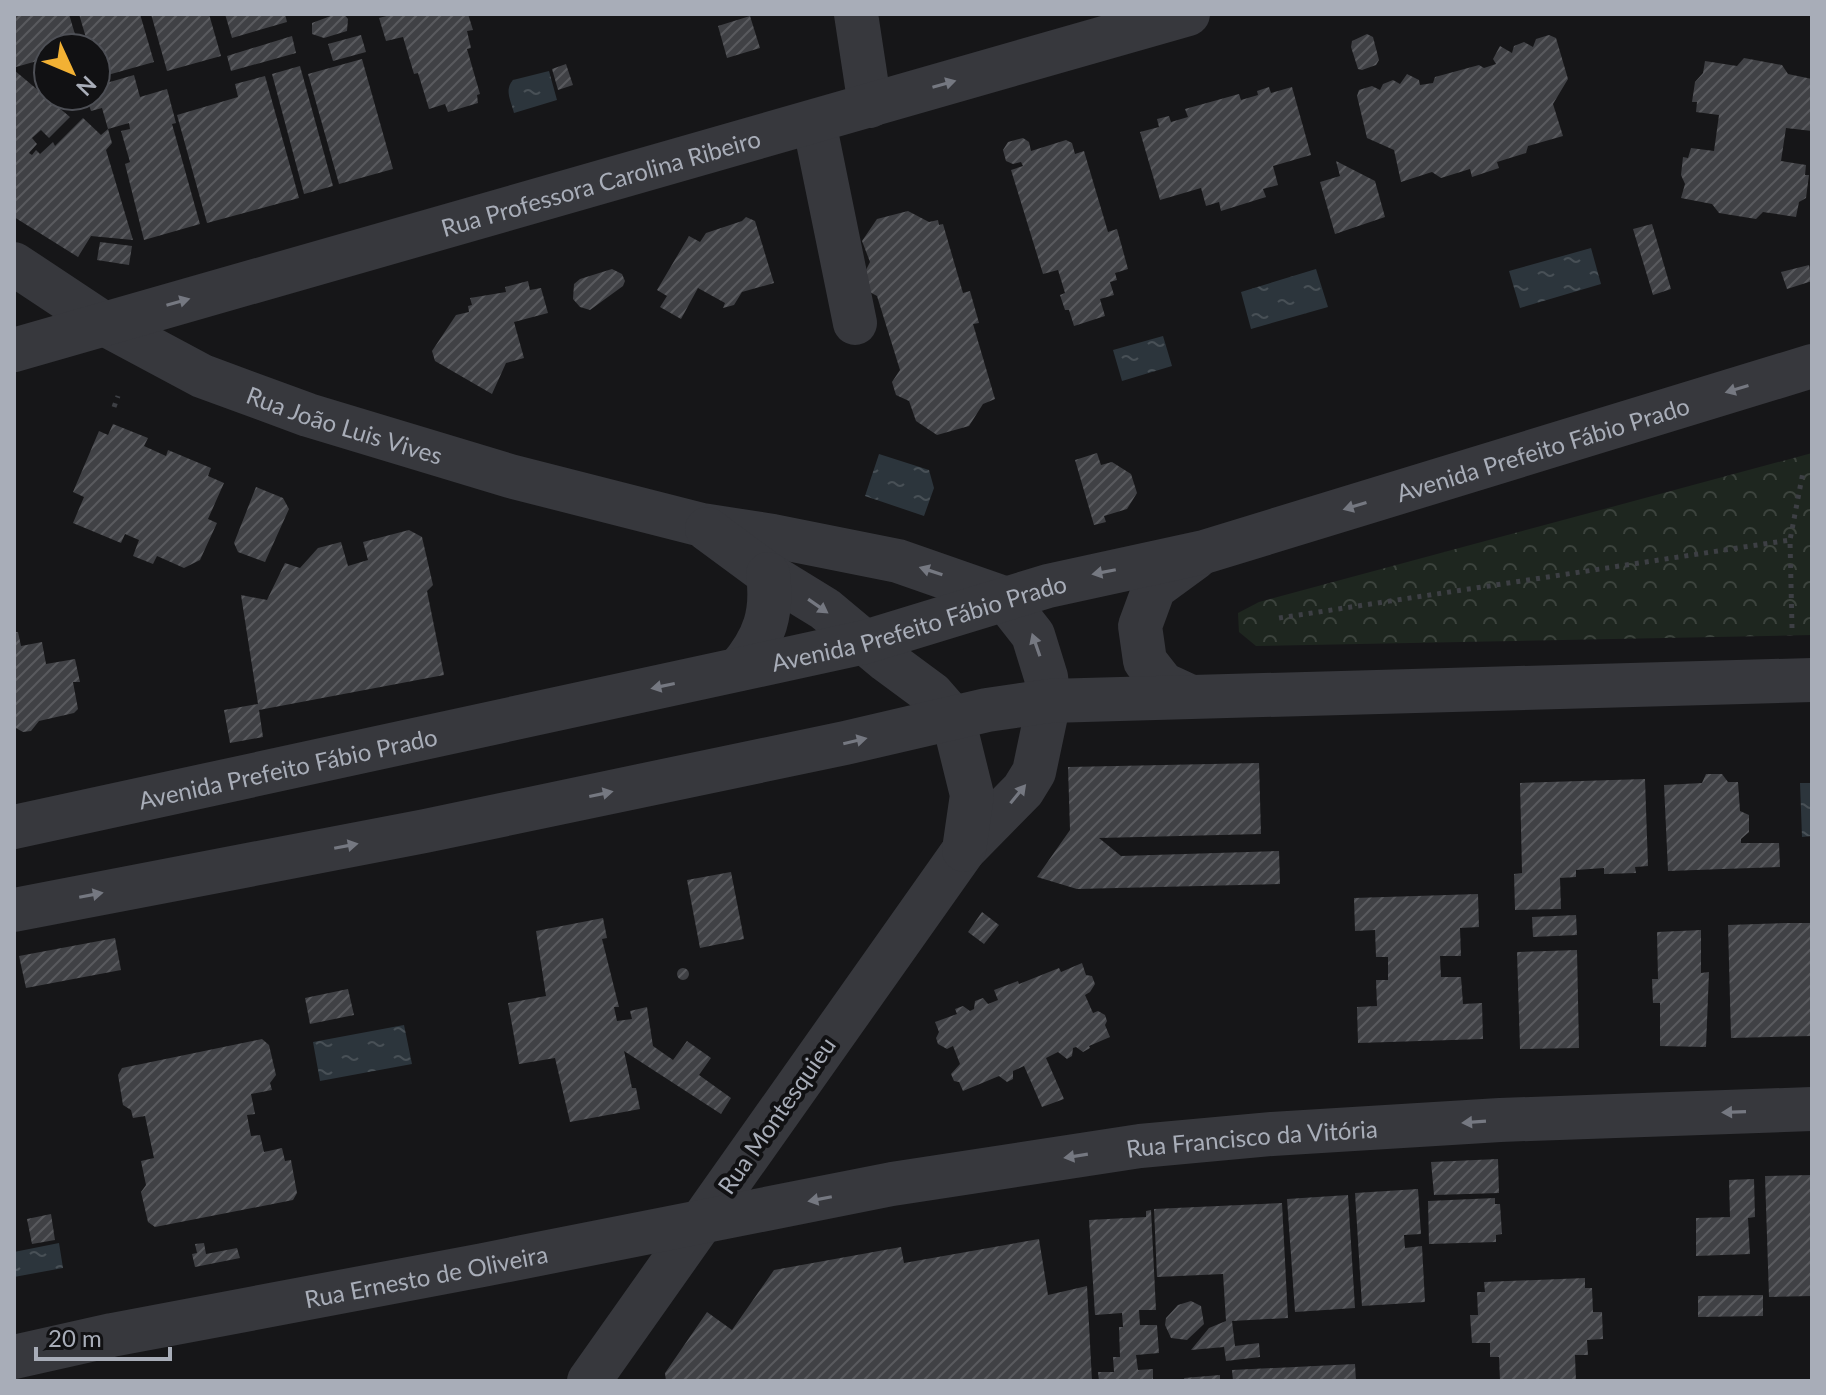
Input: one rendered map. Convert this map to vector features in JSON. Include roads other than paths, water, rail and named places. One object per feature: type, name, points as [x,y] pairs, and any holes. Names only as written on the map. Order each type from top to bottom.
[{"type":"street","points":[[856,14],[870,106]]},
{"type":"street","name":"Rua Professora Carolina Ribeiro","points":[[14,350],[1188,14]]},
{"type":"street","points":[[814,122],[855,323]]},
{"type":"street","name":"Rua João Luis Vives","points":[[14,264],[103,323],[202,376],[308,415],[510,476],[702,525],[898,561],[1004,598]]},
{"type":"street","name":"Avenida Prefeito Fábio Prado","points":[[14,827],[865,642],[1004,598],[1091,575],[1204,552],[1812,366]]},
{"type":"street","name":"Rua João Luis Vives","points":[[702,525],[768,574],[825,609],[932,694],[953,718]]},
{"type":"street","points":[[1189,696],[1163,684],[1145,661],[1140,626],[1154,588],[1204,552]]},
{"type":"street","points":[[739,669],[760,639],[772,602],[768,574]]},
{"type":"street","points":[[1004,598],[1033,635],[1046,677],[1049,701]]},
{"type":"street","points":[[14,910],[425,831],[953,718],[1049,701],[1812,680]]},
{"type":"street","name":"Rua Montesquieu","points":[[589,1381],[964,850],[998,818],[1029,781],[1034,772],[1049,701]]},
{"type":"street","name":"Rua Montesquieu","points":[[953,718],[972,795],[964,850]]},
{"type":"street","name":"Rua Francisco da Vitória","points":[[699,1222],[892,1184],[1140,1146],[1272,1134],[1500,1120],[1812,1109]]},
{"type":"street","name":"Rua Ernesto de Oliveira","points":[[14,1357],[112,1335],[699,1222]]},
{"type":"water","points":[[549,71],[557,100],[514,113],[509,92],[513,80]]},
{"type":"water","points":[[1591,248],[1601,284],[1520,308],[1509,271]]},
{"type":"water","points":[[1316,269],[1328,307],[1251,329],[1241,292]]},
{"type":"water","points":[[1163,336],[1172,366],[1122,381],[1113,350]]},
{"type":"water","points":[[879,454],[929,470],[934,488],[924,516],[865,496]]},
{"type":"water","points":[[1800,783],[1812,783],[1812,836],[1802,837]]},
{"type":"water","points":[[404,1025],[412,1064],[320,1081],[313,1042]]},
{"type":"water","points":[[59,1243],[63,1268],[14,1277],[14,1252]]}]
